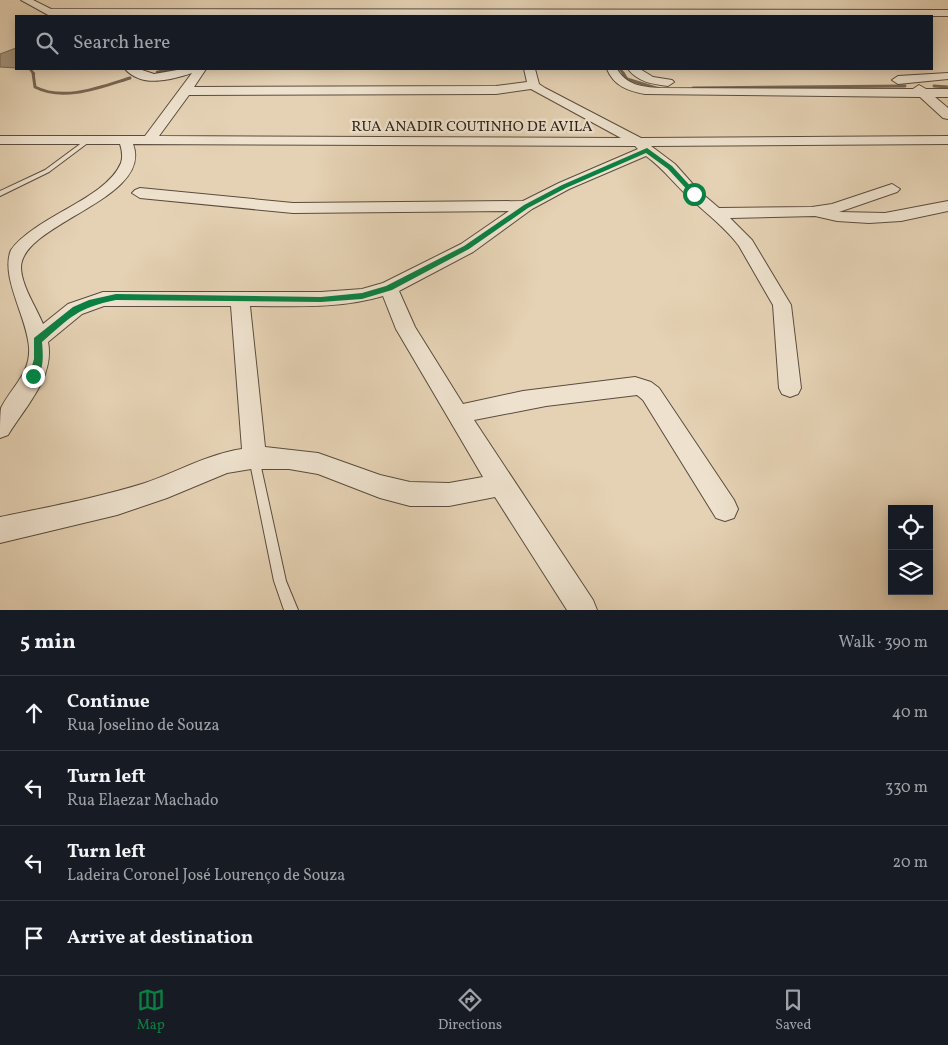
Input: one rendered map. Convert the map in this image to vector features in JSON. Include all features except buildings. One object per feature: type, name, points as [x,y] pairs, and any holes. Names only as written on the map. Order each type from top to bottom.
[{"type":"street","points":[[26,0],[54,14],[948,13]]},
{"type":"street","points":[[232,15],[289,2]]},
{"type":"street","points":[[690,2],[724,12]]},
{"type":"street","points":[[132,70],[141,76],[164,77],[190,70]]},
{"type":"street","points":[[149,141],[188,91],[200,70]]},
{"type":"street","points":[[530,70],[533,85]]},
{"type":"street","points":[[612,70],[616,77],[626,85],[636,89],[659,92],[948,93]]},
{"type":"street","points":[[635,70],[647,79],[674,82],[908,80],[948,76]]},
{"type":"street","points":[[897,70],[948,115]]},
{"type":"street","points":[[188,91],[496,90],[533,85],[643,146],[670,167],[714,212],[738,233],[782,305],[790,388]]},
{"type":"street","name":"RUA ANADIR COUTINHO DE AVILA","points":[[0,140],[643,146],[946,140]]},
{"type":"street","points":[[0,265],[27,241],[113,181],[128,164],[130,152],[125,141]]},
{"type":"street","points":[[37,340],[76,309],[103,299],[321,299],[362,296],[389,288],[467,248],[526,206],[643,146]]},
{"type":"street","points":[[714,212],[812,212],[835,208],[892,189]]},
{"type":"street","points":[[140,193],[293,208],[526,206]]},
{"type":"street","points":[[812,212],[847,219],[868,220],[948,206]]},
{"type":"street","points":[[0,428],[33,376],[39,359],[37,340],[29,312],[12,270],[13,262],[27,241]]},
{"type":"street","points":[[389,288],[406,329],[500,484],[583,610]]},
{"type":"street","points":[[240,298],[254,458]]},
{"type":"street","points":[[458,415],[482,408],[562,396],[635,386],[643,388],[651,394],[725,509]]},
{"type":"street","points":[[0,530],[112,506],[238,459],[287,459],[325,466],[398,492],[427,494],[486,490],[500,484]]},
{"type":"lane","points":[[0,194],[47,170],[87,141]]},
{"type":"lane","points":[[254,458],[280,580],[291,610]]},
{"type":"shaded area","points":[[15,48],[15,68],[0,67],[0,54]]},
{"type":"waterway","points":[[31,70],[34,74]]},
{"type":"waterway","points":[[157,72],[167,70]]},
{"type":"waterway","points":[[621,70],[624,74]]},
{"type":"waterway","points":[[33,73],[35,87],[58,93],[82,91],[130,78]]},
{"type":"waterway","points":[[623,73],[627,79],[659,89]]},
{"type":"waterway","points":[[693,88],[905,86]]},
{"type":"waterway","points":[[934,86],[948,87]]},
{"type":"route","points":[[33,376],[39,359],[37,340],[76,309],[89,302],[116,297],[321,299],[362,296],[389,288],[467,248],[526,206],[564,186],[647,150],[670,167],[694,194]]}]
